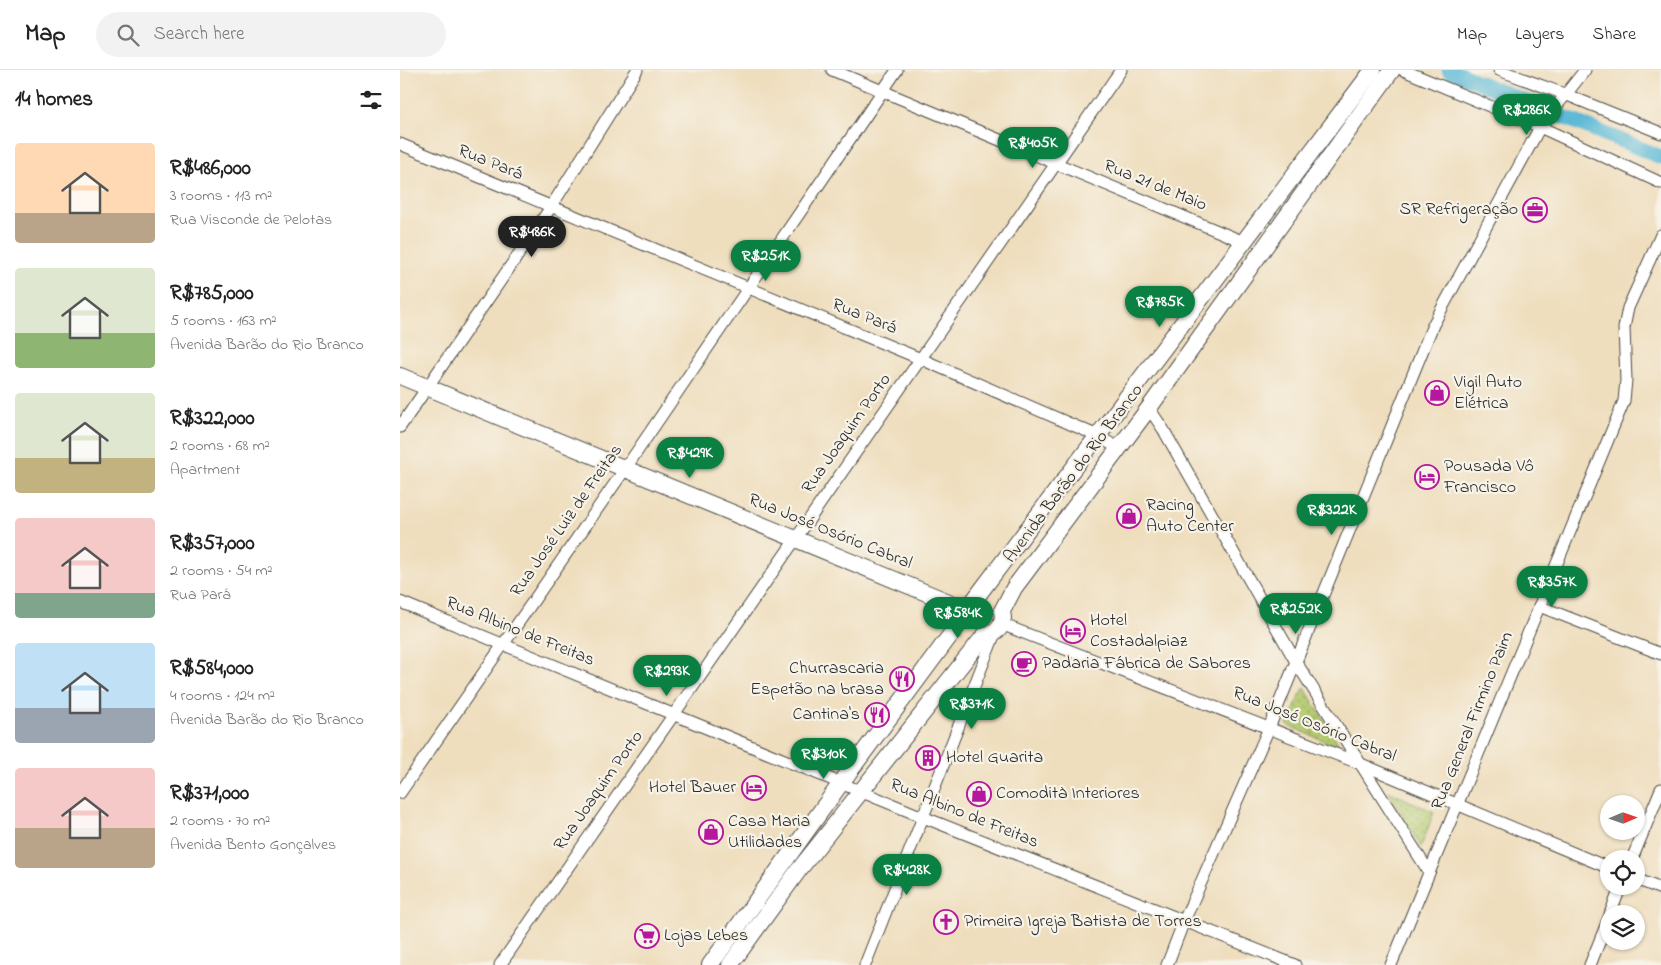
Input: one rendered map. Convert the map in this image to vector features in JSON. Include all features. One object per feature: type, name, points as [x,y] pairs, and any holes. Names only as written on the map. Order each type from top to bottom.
[{"type":"main road","name":"Avenida Barão do Rio Branco","points":[[710,965],[968,610],[1373,70]]},
{"type":"main road","name":"Avenida Barão do Rio Branco","points":[[730,965],[798,871],[995,626],[1014,588],[1149,408],[1392,70]]},
{"type":"main road","name":"Rua José Osório Cabral","points":[[400,376],[968,610]]},
{"type":"main road","points":[[979,600],[988,600],[996,604],[995,626],[974,633],[966,620],[968,610],[979,600]]},
{"type":"street","points":[[400,427],[551,207],[637,70]]},
{"type":"street","name":"Rua 21 de Maio","points":[[832,70],[1244,242]]},
{"type":"street","name":"Rua José Luiz de Freitas","points":[[400,793],[625,469],[897,70]]},
{"type":"street","name":"Rua Joaquim Porto","points":[[500,965],[1122,70]]},
{"type":"street","points":[[1403,70],[1540,128],[1661,183]]},
{"type":"street","points":[[1499,70],[1661,133]]},
{"type":"street","points":[[1167,965],[1184,921],[1269,728],[1432,325],[1540,128],[1585,70]]},
{"type":"street","name":"Rua Pará","points":[[400,144],[920,359],[1098,436],[1118,448]]},
{"type":"street","name":"Rua General Firmino Paim","points":[[1391,965],[1624,400],[1626,380],[1624,328],[1628,308],[1661,235]]},
{"type":"street","points":[[1149,408],[1163,429],[1296,662],[1429,872]]},
{"type":"street","name":"Rua Albino de Freitas","points":[[400,602],[923,817],[1295,965]]},
{"type":"street","points":[[1539,606],[1661,654]]},
{"type":"street","points":[[866,965],[995,626]]},
{"type":"street","name":"Rua José Osório Cabral","points":[[995,626],[1361,764],[1600,864]]},
{"type":"street","points":[[1636,850],[1661,789]]},
{"type":"street","points":[[1645,883],[1661,889]]},
{"type":"street","points":[[1590,965],[1600,940]]},
{"type":"green space","points":[[984,607],[990,609],[992,615],[990,621],[984,623],[978,621],[976,615],[978,609]]},
{"type":"green space","points":[[1304,687],[1341,748],[1287,725]]},
{"type":"green space","points":[[1388,791],[1434,812],[1421,847]]},
{"type":"waterway","points":[[1449,70],[1661,157]]},
{"type":"place","name":"SR Refrigeração","points":[[1535,210]]},
{"type":"place","name":"Vigil Auto Elétrica","points":[[1437,393]]},
{"type":"place","name":"Pousada Vô Francisco","points":[[1427,477]]},
{"type":"place","name":"Racing Auto Center","points":[[1129,516]]},
{"type":"place","name":"Hotel Costadalpiaz","points":[[1073,631]]},
{"type":"place","name":"Padaria Fábrica de Sabores","points":[[1024,664]]},
{"type":"place","name":"Churrascaria Espetão na brasa","points":[[902,679]]},
{"type":"place","name":"Cantina's","points":[[877,715]]},
{"type":"place","name":"Hotel Guarita","points":[[928,758]]},
{"type":"place","name":"Hotel Bauer","points":[[754,788]]},
{"type":"place","name":"Comodità Interiores","points":[[979,794]]},
{"type":"place","name":"Casa Maria Utilidades","points":[[711,832]]},
{"type":"place","name":"Primeira Igreja Batista de Torres","points":[[946,922]]},
{"type":"place","name":"Lojas Lebes","points":[[647,936]]}]
